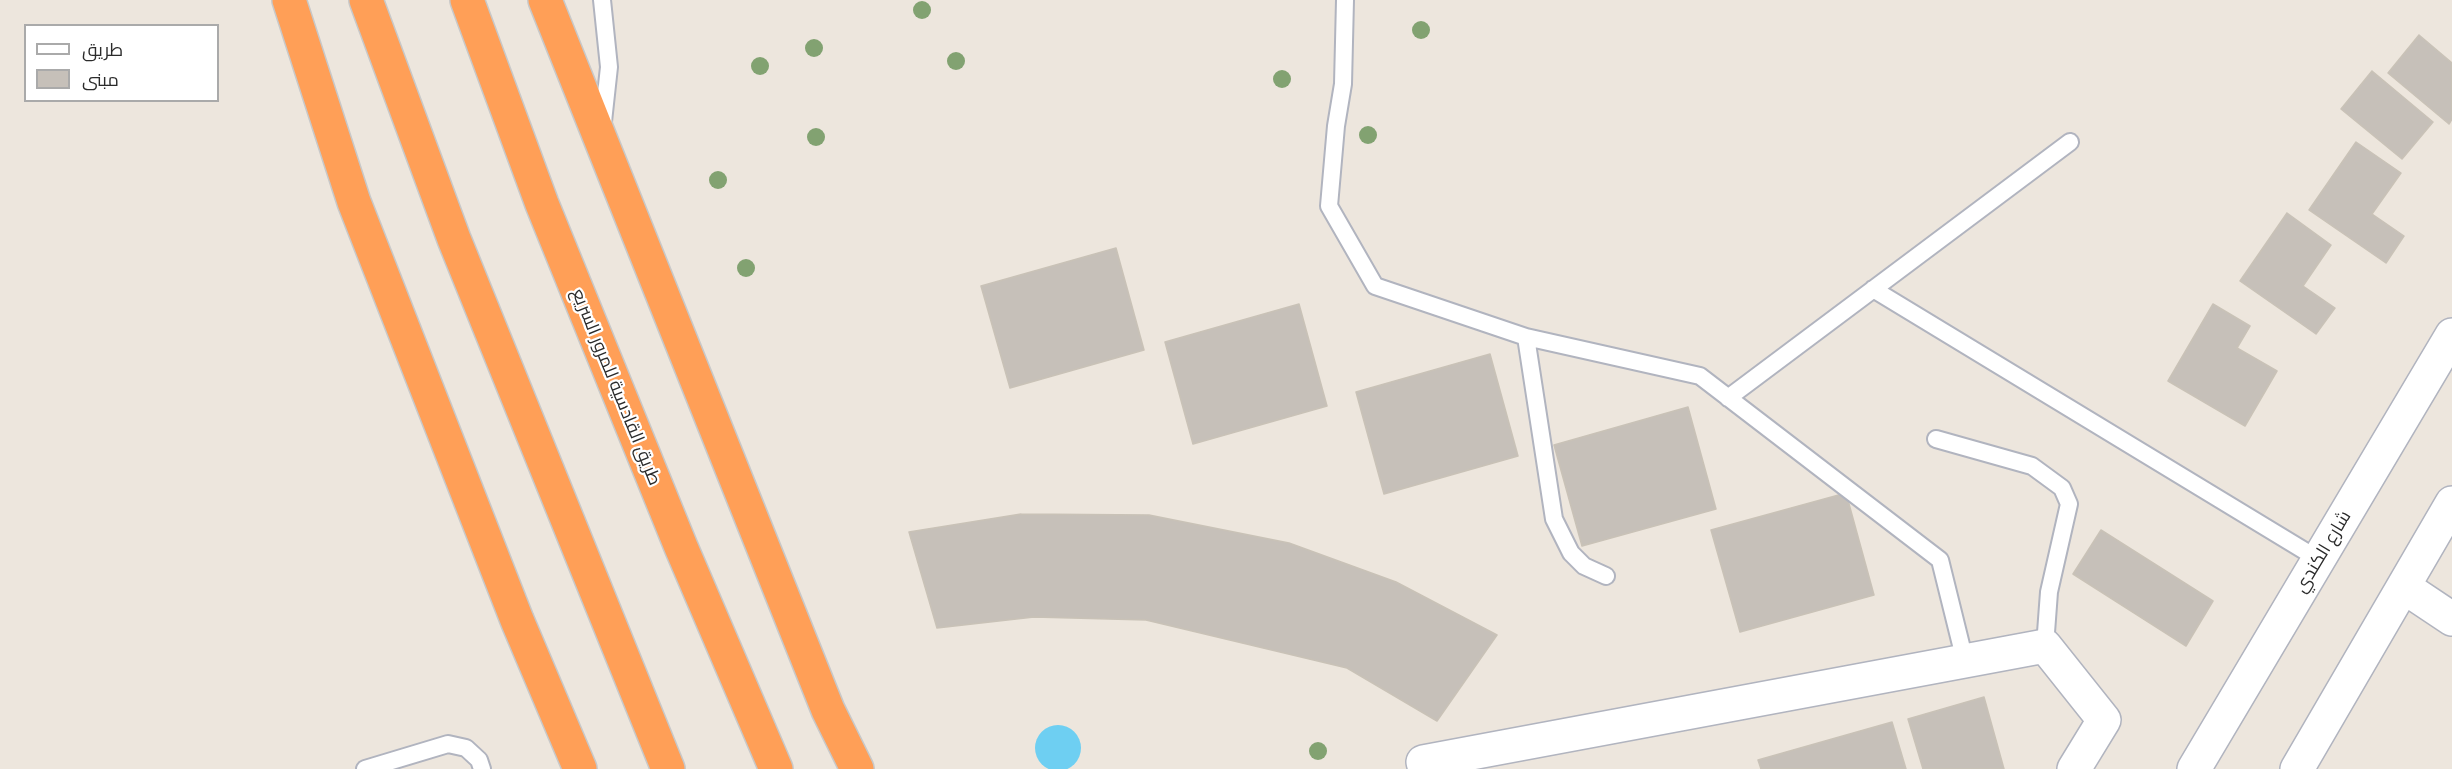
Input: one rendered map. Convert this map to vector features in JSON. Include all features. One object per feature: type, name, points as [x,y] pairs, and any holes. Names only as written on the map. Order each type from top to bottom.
[{"type":"highway","points":[[289,0],[354,202],[517,620],[580,769]]},
{"type":"highway","points":[[366,0],[459,250],[668,769]]},
{"type":"highway","name":"طريق القادسية للمرور السريع","points":[[467,0],[542,204],[681,547],[776,769]]},
{"type":"highway","points":[[545,0],[828,710],[857,769]]},
{"type":"street","name":"شارع الكندي","points":[[2194,769],[2452,335]]},
{"type":"street","points":[[2297,769],[2452,502]]},
{"type":"street","points":[[2403,586],[2452,619]]},
{"type":"street","points":[[1425,769],[1423,762],[2045,646],[2104,720],[2073,769]]},
{"type":"lane","points":[[601,141],[607,104],[609,68],[607,30],[602,0]]},
{"type":"lane","points":[[1345,0],[1343,84],[1336,126],[1329,206],[1375,286],[1526,337],[1700,376],[1940,560],[1965,661]]},
{"type":"lane","points":[[1728,398],[2070,142]]},
{"type":"lane","points":[[1873,289],[2319,559]]},
{"type":"lane","points":[[1526,337],[1554,519],[1570,553],[1584,566],[1606,576]]},
{"type":"lane","points":[[1936,439],[2032,466],[2062,488],[2069,504],[2049,592],[2045,646]]},
{"type":"lane","points":[[365,769],[448,744],[465,748],[479,760],[482,769]]},
{"type":"water","points":[[1058,725],[1067,727],[1079,739],[1081,748],[1079,757],[1067,769],[1049,769],[1037,757],[1035,748],[1037,739],[1049,727]]},
{"type":"building","points":[[2419,35],[2452,63],[2452,119],[2449,124],[2388,73]]},
{"type":"building","points":[[2372,71],[2433,122],[2402,159],[2341,109]]},
{"type":"building","points":[[2356,142],[2401,173],[2372,214],[2404,236],[2386,263],[2309,210]]},
{"type":"building","points":[[2287,213],[2331,245],[2303,286],[2335,308],[2316,334],[2240,281]]},
{"type":"building","points":[[1116,248],[1144,350],[1010,388],[981,286]]},
{"type":"building","points":[[1299,304],[1327,406],[1193,444],[1165,342]]},
{"type":"building","points":[[2213,304],[2250,326],[2237,348],[2277,371],[2245,426],[2168,381]]},
{"type":"building","points":[[1490,354],[1518,456],[1384,494],[1356,392]]},
{"type":"building","points":[[1688,407],[1716,509],[1582,546],[1554,445]]},
{"type":"building","points":[[1846,493],[1874,595],[1740,632],[1711,530]]},
{"type":"building","points":[[1021,514],[1149,515],[1289,543],[1396,582],[1497,635],[1437,721],[1347,668],[1146,620],[1034,617],[937,628],[909,532]]},
{"type":"building","points":[[2101,530],[2213,601],[2186,646],[2073,574]]},
{"type":"building","points":[[1984,697],[2004,769],[1923,769],[1908,719]]},
{"type":"building","points":[[1892,722],[1906,769],[1761,769],[1758,760]]}]
